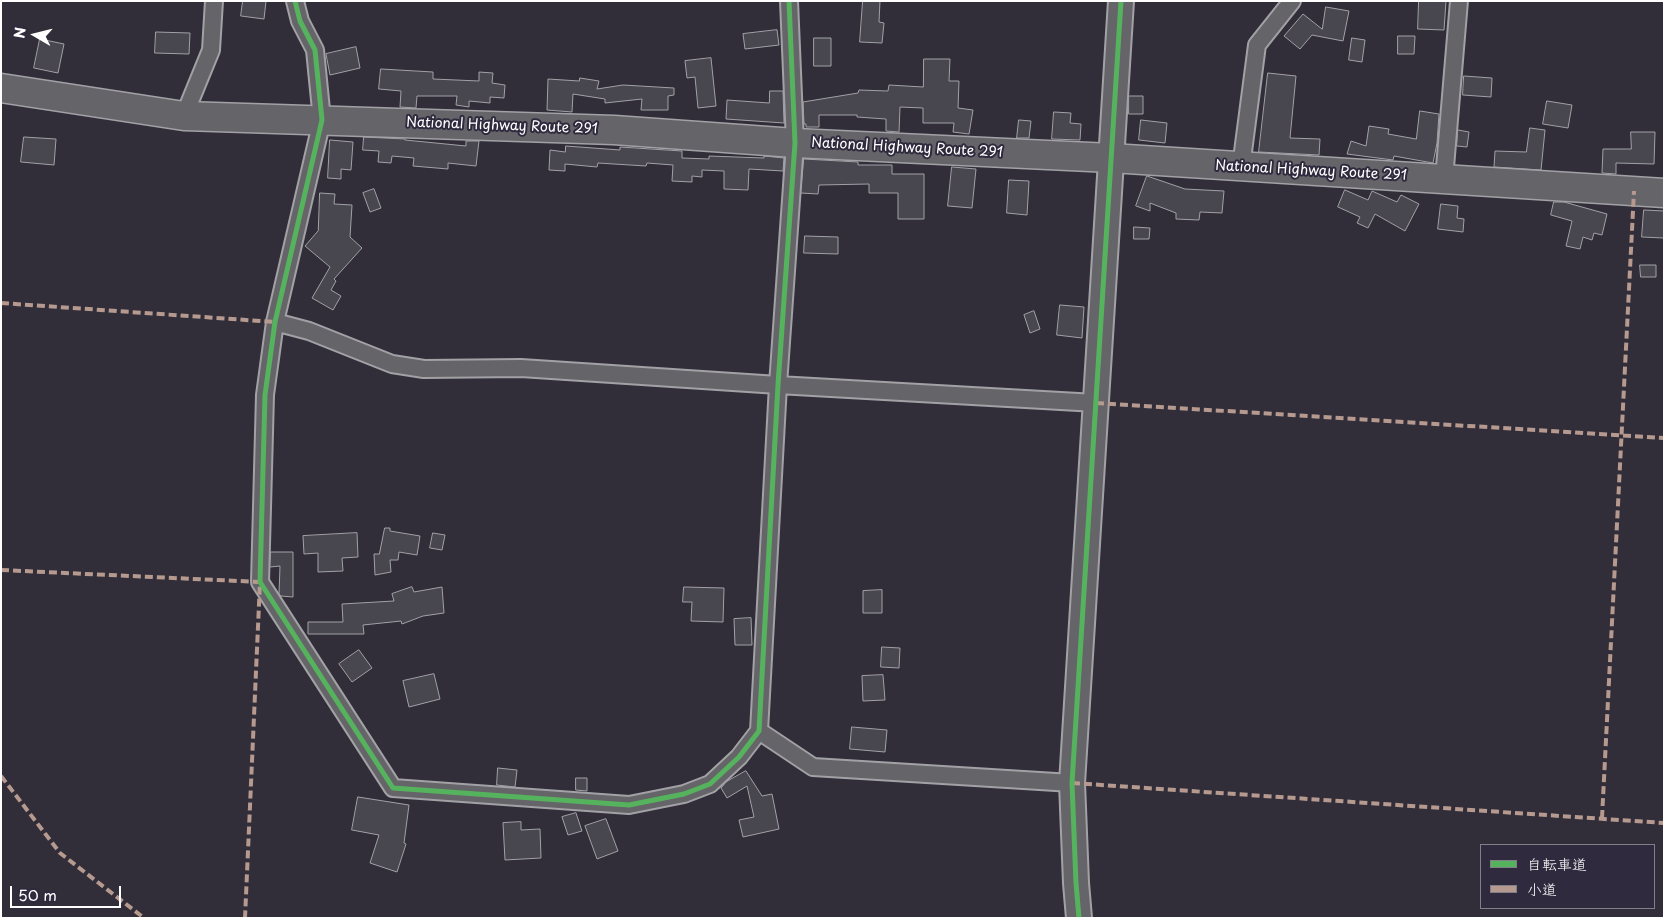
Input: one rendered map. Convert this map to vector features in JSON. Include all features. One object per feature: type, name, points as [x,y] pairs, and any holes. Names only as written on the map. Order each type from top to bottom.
[{"type":"highway","name":"National Highway Route 291","points":[[1,88],[184,116],[614,130],[794,142],[1111,158],[1664,193]]},
{"type":"street","points":[[184,116],[212,50],[214,1]]},
{"type":"street","points":[[295,1],[300,21],[314,50],[322,120],[275,322],[265,394],[260,582],[393,788],[629,805],[684,794],[710,784],[739,757],[759,731],[778,385],[794,142],[789,1]]},
{"type":"street","points":[[1079,918],[1072,783],[1121,1]]},
{"type":"street","points":[[1241,167],[1256,45],[1292,1]]},
{"type":"street","points":[[1444,179],[1459,1]]},
{"type":"street","points":[[275,322],[309,331],[392,364],[424,369],[521,368],[1096,403]]},
{"type":"street","points":[[759,731],[813,767],[1072,783]]},
{"type":"building","points":[[243,1],[266,1],[264,19],[241,16]]},
{"type":"building","points":[[863,1],[880,1],[879,22],[884,23],[882,43],[860,42]]},
{"type":"building","points":[[1419,1],[1446,1],[1444,30],[1418,29]]},
{"type":"building","points":[[1326,7],[1349,11],[1343,41],[1312,35],[1300,49],[1284,36],[1303,14],[1322,29]]},
{"type":"building","points":[[777,30],[779,45],[745,49],[743,34]]},
{"type":"building","points":[[156,32],[190,33],[189,54],[155,53]]},
{"type":"building","points":[[1398,36],[1415,36],[1414,54],[1398,54]]},
{"type":"building","points":[[814,38],[831,38],[831,66],[814,66]]},
{"type":"building","points":[[1352,38],[1365,40],[1362,62],[1349,60]]},
{"type":"building","points":[[40,39],[64,44],[58,73],[34,68]]},
{"type":"building","points":[[356,47],[360,68],[330,75],[326,54]]},
{"type":"building","points":[[711,58],[716,106],[698,108],[695,77],[687,78],[685,61]]},
{"type":"building","points":[[924,59],[950,59],[949,81],[959,81],[958,108],[973,110],[969,134],[953,132],[954,123],[923,123],[923,108],[900,107],[899,132],[886,131],[886,119],[857,117],[857,115],[819,115],[819,127],[806,127],[806,124],[804,124],[803,102],[858,93],[859,90],[888,91],[889,85],[923,87]]},
{"type":"building","points":[[381,69],[433,72],[433,79],[479,81],[479,72],[493,73],[492,83],[505,85],[504,98],[490,97],[490,103],[469,101],[469,107],[456,105],[457,96],[417,96],[416,108],[400,107],[401,91],[379,89]]},
{"type":"building","points":[[1268,73],[1296,76],[1290,138],[1320,139],[1319,155],[1259,152]]},
{"type":"building","points":[[1464,76],[1492,78],[1491,97],[1463,95]]},
{"type":"building","points":[[580,78],[599,81],[597,89],[623,85],[674,88],[674,95],[668,96],[668,110],[641,110],[642,99],[605,103],[605,99],[573,94],[572,112],[547,110],[548,79],[579,81]]},
{"type":"building","points":[[770,91],[783,91],[784,123],[726,119],[727,100],[769,103]]},
{"type":"building","points":[[1129,96],[1143,96],[1143,114],[1129,114]]},
{"type":"building","points":[[1547,101],[1572,105],[1568,128],[1543,124]]},
{"type":"building","points":[[1420,111],[1439,114],[1437,143],[1433,163],[1394,156],[1393,160],[1347,154],[1351,141],[1366,146],[1369,126],[1389,129],[1388,134],[1416,139]]},
{"type":"building","points":[[1054,112],[1071,113],[1070,123],[1081,124],[1080,140],[1052,139]]},
{"type":"building","points":[[1019,120],[1031,121],[1029,138],[1017,138]]},
{"type":"building","points":[[1141,120],[1167,123],[1165,143],[1139,140]]},
{"type":"building","points":[[1530,128],[1545,130],[1541,170],[1494,167],[1495,151],[1526,152]]},
{"type":"building","points":[[1458,130],[1469,132],[1467,147],[1457,146]]},
{"type":"building","points":[[1631,132],[1655,132],[1654,164],[1616,163],[1616,174],[1602,173],[1603,149],[1631,149]]},
{"type":"building","points":[[24,137],[56,139],[54,165],[21,162]]},
{"type":"building","points":[[364,137],[405,139],[466,146],[466,141],[479,141],[476,166],[448,163],[448,169],[413,166],[414,158],[392,156],[391,163],[378,162],[379,151],[363,150]]},
{"type":"building","points":[[330,140],[353,142],[351,170],[341,169],[341,179],[328,178]]},
{"type":"building","points":[[566,146],[620,150],[620,147],[682,151],[682,158],[709,159],[709,156],[764,158],[764,156],[784,158],[783,171],[749,169],[748,190],[724,189],[724,171],[702,170],[702,177],[692,176],[692,182],[672,181],[673,165],[647,163],[646,166],[598,163],[597,167],[565,164],[565,171],[549,170],[550,150],[565,152]]},
{"type":"building","points":[[804,159],[858,162],[858,165],[892,165],[892,174],[924,174],[924,219],[898,219],[898,193],[869,193],[869,184],[819,185],[818,194],[801,193]]},
{"type":"building","points":[[952,167],[976,169],[972,208],[948,206]]},
{"type":"building","points":[[1147,176],[1185,189],[1224,191],[1222,213],[1200,212],[1199,220],[1176,219],[1176,213],[1150,203],[1150,211],[1136,206]]},
{"type":"building","points":[[1009,180],[1029,181],[1027,215],[1007,213]]},
{"type":"building","points":[[374,189],[381,208],[370,212],[363,193]]},
{"type":"building","points":[[1345,190],[1368,200],[1372,191],[1397,202],[1401,195],[1419,204],[1405,231],[1375,214],[1368,228],[1357,223],[1360,217],[1338,207]]},
{"type":"building","points":[[320,193],[335,194],[334,204],[352,205],[350,237],[362,248],[334,279],[336,281],[331,290],[341,296],[333,310],[312,298],[330,267],[305,246],[318,231]]},
{"type":"building","points":[[1554,202],[1564,202],[1607,214],[1602,235],[1594,233],[1592,240],[1583,237],[1580,249],[1566,246],[1572,221],[1551,215]]},
{"type":"building","points":[[1441,204],[1458,206],[1457,218],[1464,219],[1463,232],[1438,229]]},
{"type":"building","points":[[1644,210],[1664,211],[1664,238],[1642,237]]},
{"type":"building","points":[[1134,227],[1150,228],[1149,239],[1134,239]]},
{"type":"building","points":[[805,236],[838,237],[838,254],[804,253]]},
{"type":"building","points":[[1640,265],[1656,265],[1656,277],[1641,277]]},
{"type":"building","points":[[1060,305],[1084,307],[1082,338],[1057,335]]},
{"type":"building","points":[[1034,311],[1040,329],[1030,333],[1024,315]]},
{"type":"building","points":[[385,528],[390,528],[390,531],[420,536],[417,555],[399,552],[398,560],[390,560],[391,572],[375,575],[374,554],[379,554]]},
{"type":"building","points":[[357,533],[358,557],[342,558],[343,571],[318,572],[318,553],[304,554],[303,536]]},
{"type":"building","points":[[433,533],[445,535],[442,550],[430,548]]},
{"type":"building","points":[[271,552],[293,552],[293,597],[281,596],[279,594],[280,566],[270,567]]},
{"type":"building","points":[[412,587],[414,592],[442,587],[444,613],[423,616],[402,624],[401,621],[363,625],[364,634],[308,634],[308,622],[343,622],[342,604],[394,601],[392,594]]},
{"type":"building","points":[[684,587],[724,588],[723,622],[691,621],[692,602],[683,602]]},
{"type":"building","points":[[882,590],[882,613],[863,613],[863,591]]},
{"type":"building","points":[[751,618],[752,645],[735,645],[734,619]]},
{"type":"building","points":[[882,647],[900,648],[899,668],[881,667]]},
{"type":"building","points":[[359,650],[372,668],[352,682],[339,664]]},
{"type":"building","points":[[434,674],[440,699],[409,707],[403,681]]},
{"type":"building","points":[[883,675],[885,700],[863,701],[862,676]]},
{"type":"building","points":[[852,727],[887,730],[885,752],[850,749]]},
{"type":"building","points":[[498,768],[517,770],[515,787],[497,785]]},
{"type":"building","points":[[746,771],[762,796],[772,794],[779,829],[743,837],[739,820],[754,817],[747,786],[727,798],[721,788],[726,782]]},
{"type":"building","points":[[576,778],[587,778],[587,791],[576,790]]},
{"type":"building","points":[[358,797],[409,805],[404,843],[406,844],[397,872],[370,863],[379,835],[352,830]]},
{"type":"building","points":[[576,813],[582,831],[568,835],[562,817]]},
{"type":"building","points":[[606,819],[618,851],[597,859],[585,826]]},
{"type":"building","points":[[521,822],[521,830],[540,829],[541,858],[505,860],[503,823]]},
{"type":"marked path","points":[[1602,818],[1634,191]]},
{"type":"marked path","points":[[1,303],[275,322]]},
{"type":"marked path","points":[[1096,403],[1664,438]]},
{"type":"marked path","points":[[1,570],[260,582],[245,918]]},
{"type":"marked path","points":[[1,776],[60,853],[144,918]]},
{"type":"marked path","points":[[1072,783],[1664,823]]},
{"type":"cycle path","points":[[295,1],[300,21],[315,50],[322,120],[275,322],[265,395],[260,582],[393,788],[629,805],[684,794],[710,784],[739,757],[759,731],[778,385],[795,143],[789,1]]},
{"type":"cycle path","points":[[1079,918],[1072,783],[1121,1]]}]
